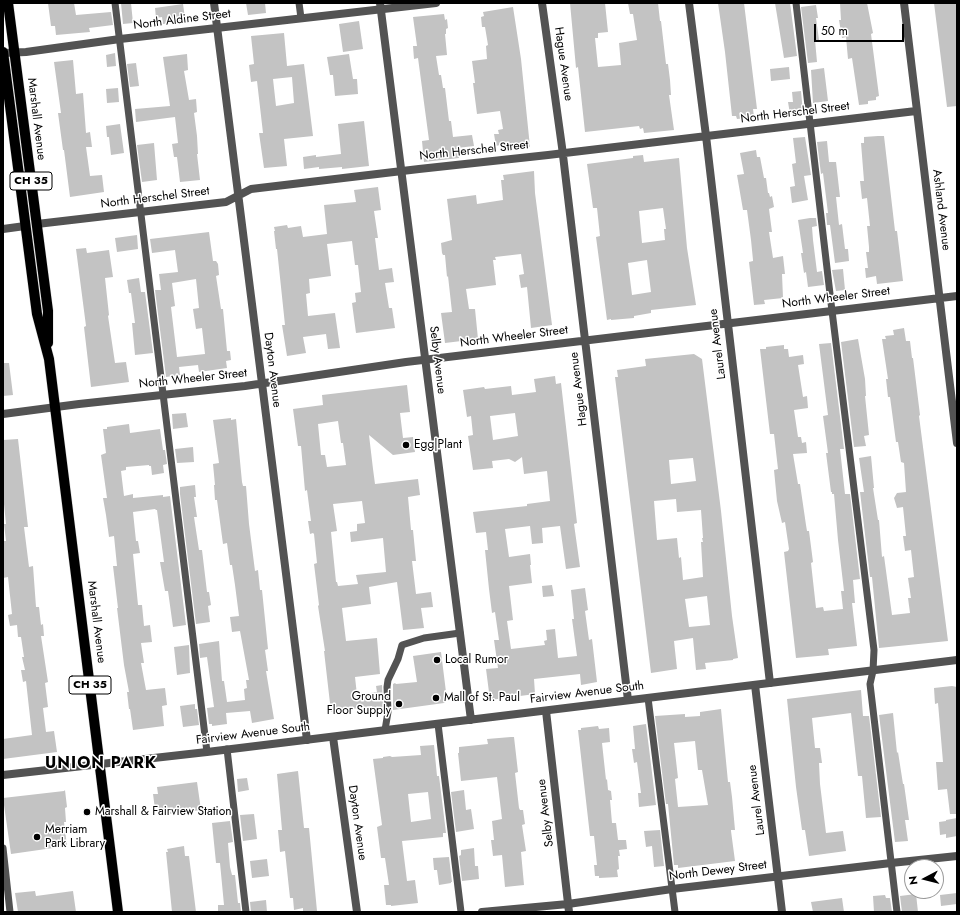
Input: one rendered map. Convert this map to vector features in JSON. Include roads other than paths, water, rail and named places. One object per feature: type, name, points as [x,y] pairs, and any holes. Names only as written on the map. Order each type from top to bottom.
[{"type":"main road","name":"Marshall Avenue","points":[[8,3],[48,311],[48,359]]},
{"type":"main road","name":"Marshall Avenue","points":[[3,53],[37,314],[48,359],[55,407],[101,764],[118,912]]},
{"type":"street","name":"Dayton Avenue","points":[[214,3],[307,740]]},
{"type":"street","name":"North Aldine Street","points":[[3,53],[26,52],[217,27],[301,18],[380,6],[436,3]]},
{"type":"street","name":"Hague Avenue","points":[[542,3],[562,154],[628,700]]},
{"type":"street","name":"Laurel Avenue","points":[[689,3],[770,683]]},
{"type":"street","name":"Ashland Avenue","points":[[904,3],[957,443]]},
{"type":"street","name":"Selby Avenue","points":[[380,6],[471,720]]},
{"type":"street","name":"North Herschel Street","points":[[37,224],[226,202],[251,189],[562,154],[916,111]]},
{"type":"street","points":[[3,229],[25,226]]},
{"type":"street","name":"North Wheeler Street","points":[[3,414],[262,383],[425,360],[957,296]]},
{"type":"street","name":"Fairview Avenue South","points":[[3,775],[307,740],[957,660]]},
{"type":"street","name":"Laurel Avenue","points":[[755,685],[782,912]]},
{"type":"street","name":"Selby Avenue","points":[[546,710],[569,908]]},
{"type":"street","name":"Dayton Avenue","points":[[333,736],[357,912]]},
{"type":"street","name":"North Dewey Street","points":[[482,912],[569,908],[672,889],[957,856]]},
{"type":"lane","points":[[115,3],[207,752]]},
{"type":"lane","points":[[299,3],[301,18]]},
{"type":"lane","points":[[796,3],[874,650],[873,670],[870,684],[897,912]]},
{"type":"lane","points":[[385,730],[388,712],[388,680],[398,659],[402,644],[424,638],[460,633]]},
{"type":"lane","points":[[648,698],[675,912]]},
{"type":"lane","points":[[438,724],[461,912]]},
{"type":"lane","points":[[227,749],[246,912]]},
{"type":"lane","points":[[3,848],[10,912]]},
{"type":"place","name":"Egg|Plant","points":[[406,445]]},
{"type":"place","name":"Local Rumor","points":[[437,660]]},
{"type":"place","name":"Mall of St. Paul","points":[[436,698]]},
{"type":"place","name":"Ground Floor Supply","points":[[399,704]]},
{"type":"place","name":"Marshall & Fairview Station","points":[[87,812]]},
{"type":"place","name":"Merriam Park Library","points":[[37,837]]},
{"type":"district","name":"UNION PARK","points":[[101,764]]}]
